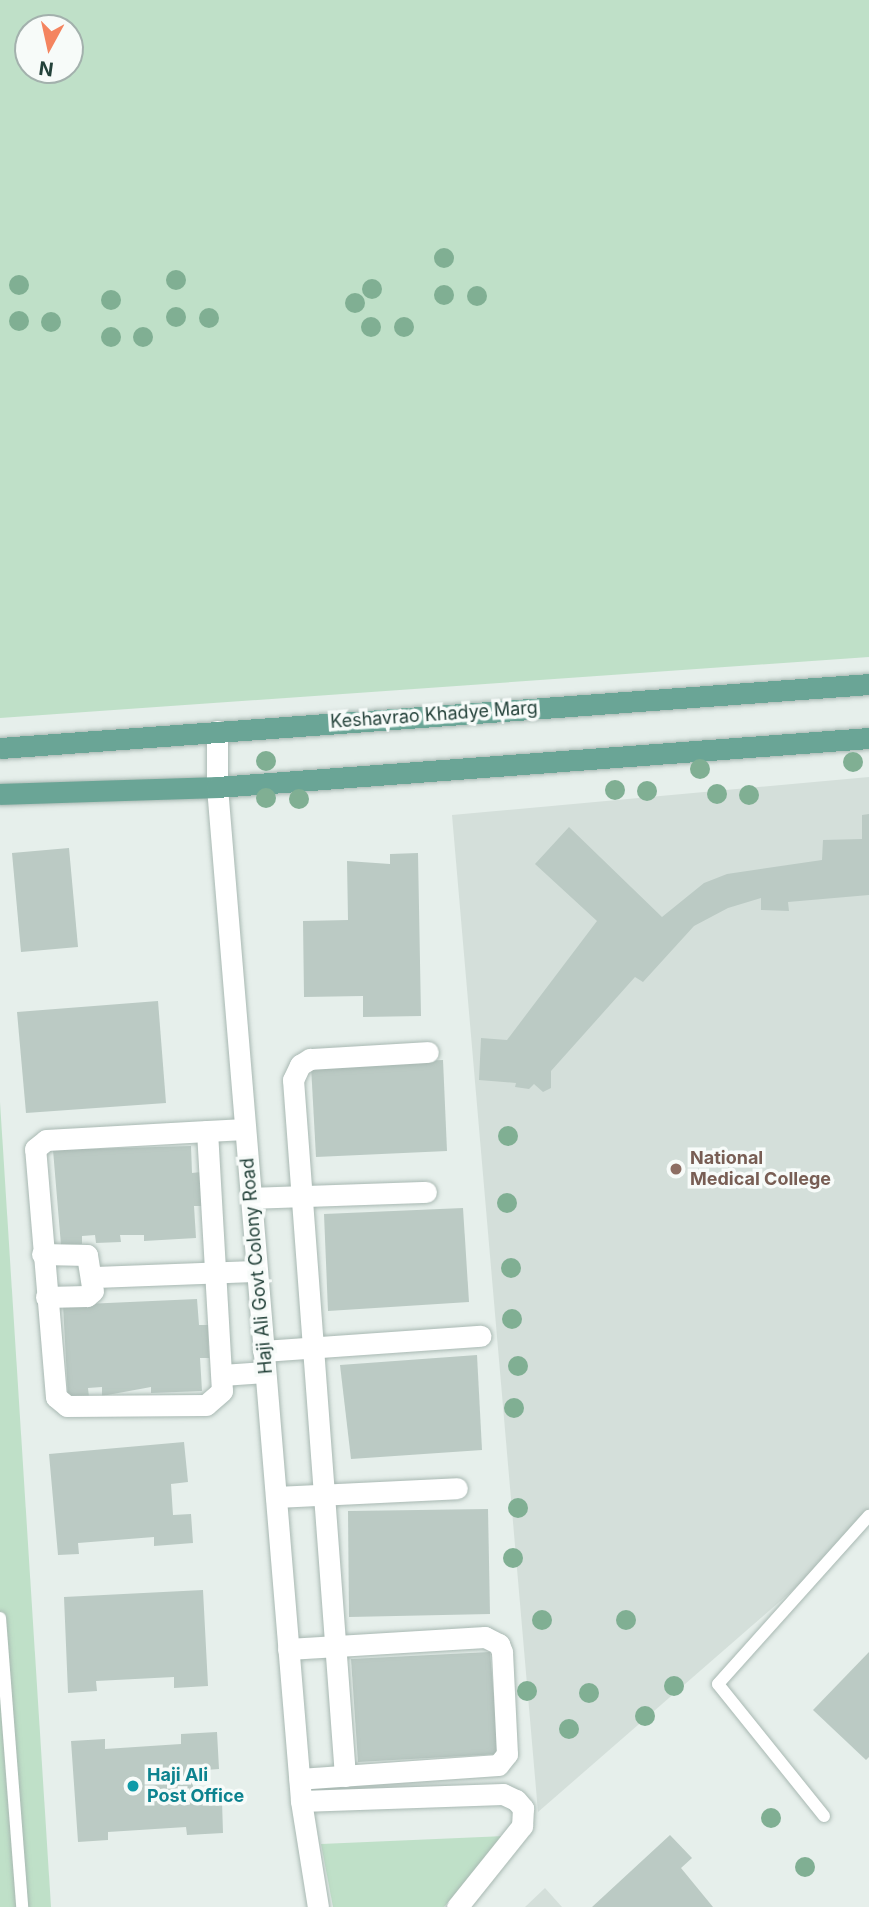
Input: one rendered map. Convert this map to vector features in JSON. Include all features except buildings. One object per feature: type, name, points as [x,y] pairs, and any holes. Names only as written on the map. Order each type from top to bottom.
[{"type":"main road","name":"Keshavrao Khadye Marg","points":[[0,748],[869,684]]},
{"type":"main road","points":[[0,794],[217,787],[869,738]]},
{"type":"street","name":"Haji Ali Govt Colony Road","points":[[217,731],[217,787],[299,1779],[318,1907]]},
{"type":"street","points":[[345,1776],[293,1080],[300,1065],[310,1059],[428,1052]]},
{"type":"street","points":[[207,1131],[222,1391],[206,1405],[67,1406],[56,1397],[34,1156],[40,1143],[207,1131],[245,1129]]},
{"type":"street","points":[[251,1198],[426,1192]]},
{"type":"street","points":[[43,1254],[87,1255],[92,1277],[91,1295],[46,1297]]},
{"type":"street","points":[[92,1277],[257,1271]]},
{"type":"street","points":[[222,1375],[313,1348],[480,1336]]},
{"type":"street","points":[[276,1497],[457,1488]]},
{"type":"street","points":[[288,1649],[485,1637],[499,1644],[502,1652],[504,1761],[491,1767],[299,1779]]},
{"type":"street","points":[[301,1801],[503,1794],[516,1800],[523,1808],[522,1826],[457,1907]]},
{"type":"lane","points":[[824,1816],[718,1684],[869,1516]]},
{"type":"lane","points":[[0,1618],[22,1907]]},
{"type":"shaded area","name":"National Medical College","points":[[869,777],[869,1524],[538,1812],[452,815]]},
{"type":"shaded area","points":[[545,1888],[562,1907],[525,1907]]},
{"type":"green space","points":[[0,0],[869,0],[869,657],[0,718]]},
{"type":"green space","points":[[0,1102],[51,1907],[0,1907]]},
{"type":"green space","points":[[505,1836],[444,1907],[333,1907],[321,1844]]},
{"type":"place","name":"National Medical College","points":[[676,1169]]},
{"type":"place","name":"Haji Ali Post Office","points":[[133,1786]]}]
